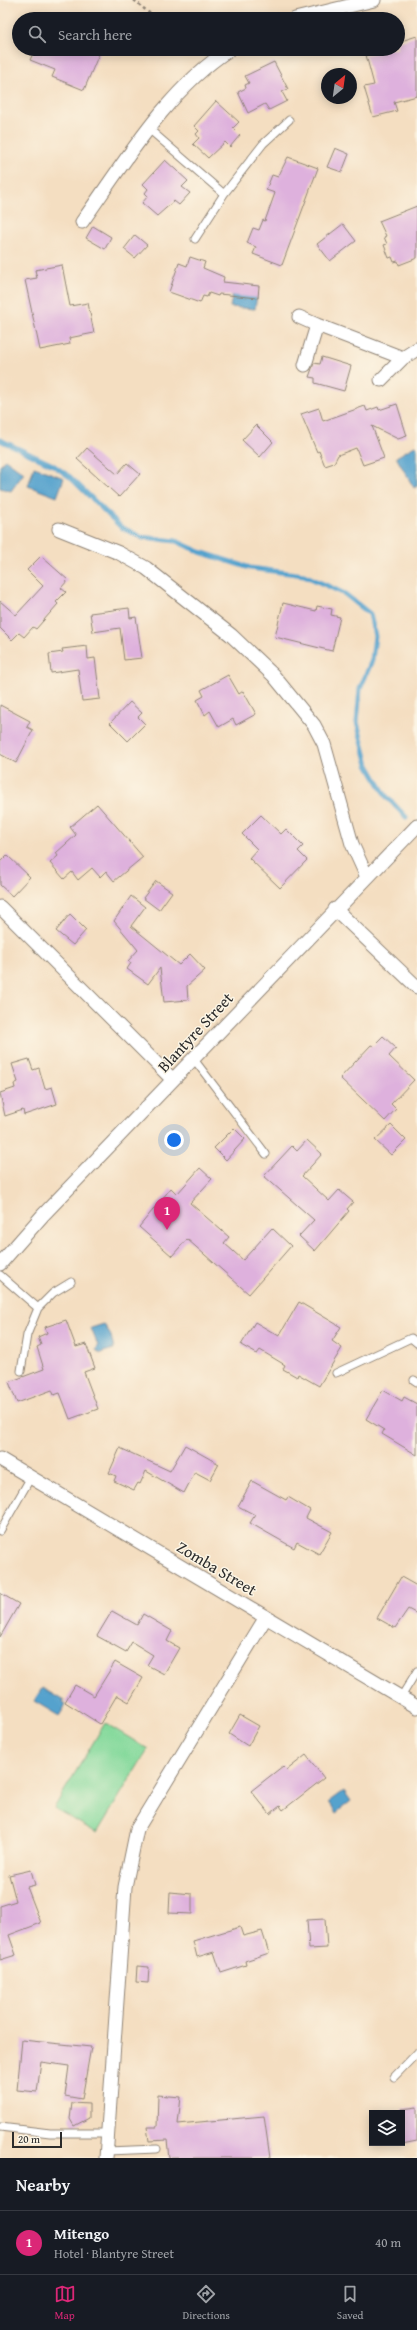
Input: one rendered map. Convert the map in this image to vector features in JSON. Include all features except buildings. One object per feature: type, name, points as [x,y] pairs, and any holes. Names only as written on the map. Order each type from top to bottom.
[{"type":"street","points":[[324,12],[374,0]]},
{"type":"street","points":[[82,222],[149,129],[192,80],[221,56]]},
{"type":"street","points":[[298,317],[403,358]]},
{"type":"street","points":[[305,365],[317,325]]},
{"type":"street","points":[[381,380],[403,358],[417,349]]},
{"type":"street","points":[[59,529],[118,553],[146,568],[232,635],[273,675],[314,725],[324,744],[352,844],[367,876]]},
{"type":"street","name":"Blantyre Street","points":[[0,1264],[43,1215],[367,876],[417,826]]},
{"type":"street","points":[[0,907],[173,1080]]},
{"type":"street","points":[[335,910],[417,987]]},
{"type":"street","name":"Zomba Street","points":[[0,1459],[417,1707]]},
{"type":"street","points":[[107,2154],[125,1887],[137,1829],[266,1617]]},
{"type":"lane","points":[[195,239],[224,194],[263,144],[289,120]]},
{"type":"lane","points":[[149,129],[224,194]]},
{"type":"lane","points":[[194,1058],[266,1154]]},
{"type":"lane","points":[[0,1275],[38,1308]]},
{"type":"lane","points":[[21,1371],[27,1335],[38,1308],[53,1293],[71,1282]]},
{"type":"lane","points":[[336,1373],[411,1338],[417,1343]]},
{"type":"lane","points":[[0,1531],[31,1477]]},
{"type":"lane","points":[[401,1697],[417,1671]]},
{"type":"lane","points":[[394,2077],[417,2053]]},
{"type":"lane","points":[[0,2128],[50,2133],[108,2133]]},
{"type":"lane","points":[[107,2154],[156,2149]]},
{"type":"path","points":[[134,0],[148,12]]},
{"type":"green space","points":[[105,1723],[148,1749],[97,1833],[54,1808]]},
{"type":"water","points":[[233,293],[257,296],[255,309],[230,307]]},
{"type":"water","points":[[415,446],[417,449],[417,486],[414,488],[396,457]]},
{"type":"water","points":[[5,459],[24,473],[11,491],[0,488],[0,466]]},
{"type":"water","points":[[34,467],[64,478],[57,497],[28,486]]},
{"type":"water","points":[[104,1324],[111,1336],[114,1349],[101,1354],[96,1350],[98,1346],[91,1328]]},
{"type":"water","points":[[42,1688],[64,1701],[63,1703],[66,1705],[59,1716],[34,1701]]},
{"type":"water","points":[[344,1791],[351,1801],[336,1813],[329,1802]]},
{"type":"waterway","points":[[0,440],[53,465],[70,477],[121,527],[141,537],[176,541],[200,552],[250,568],[304,575],[345,594],[370,614],[375,636],[372,660],[360,689],[357,722],[368,765],[386,796],[406,817]]},
{"type":"place","name":"Mitengo","points":[[167,1230]]}]
